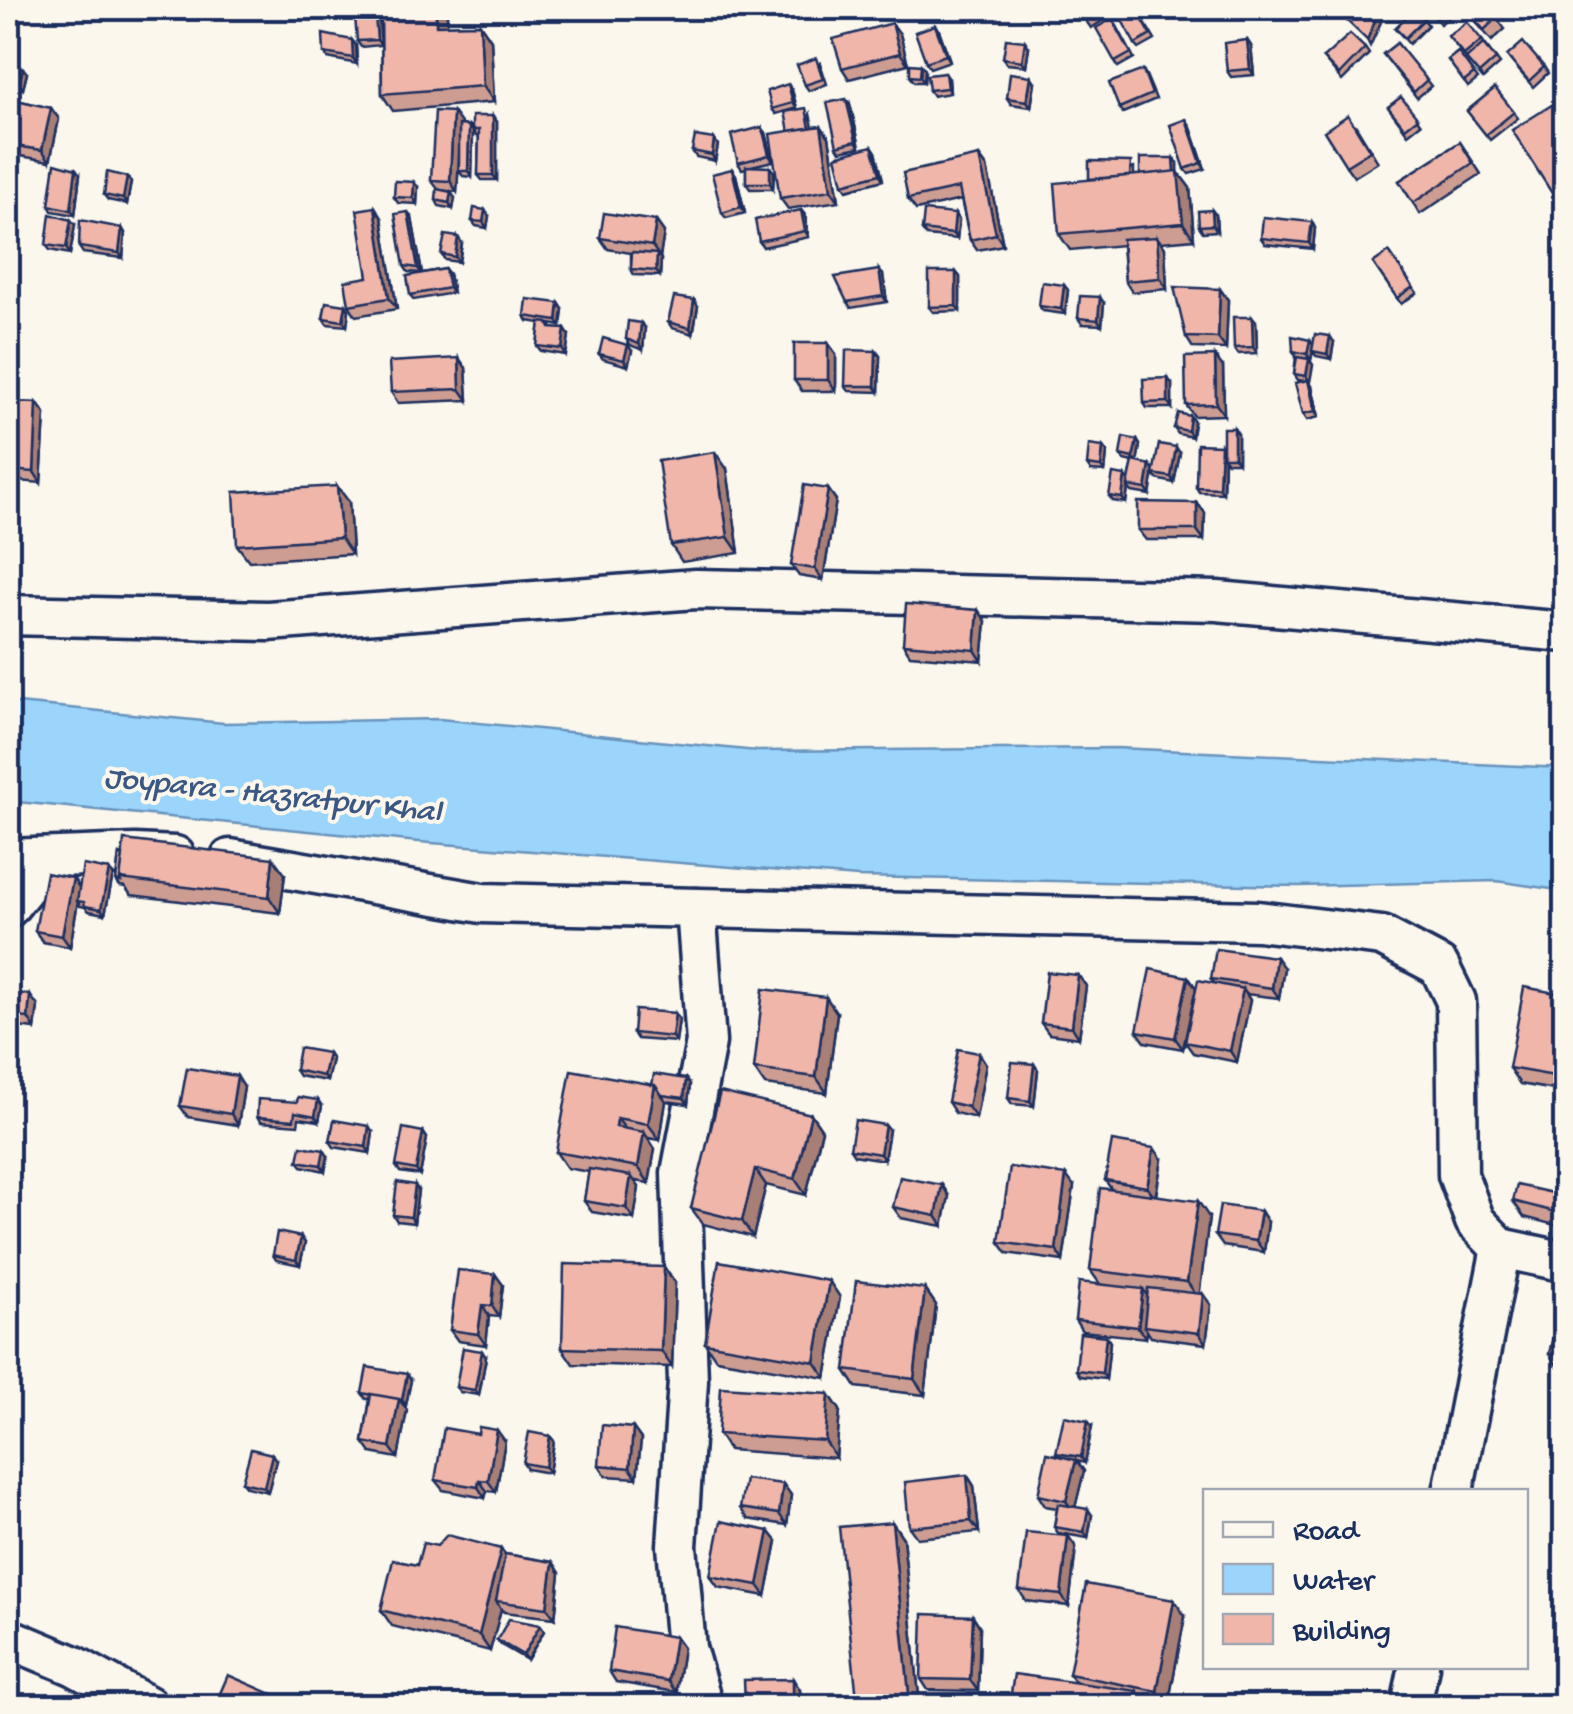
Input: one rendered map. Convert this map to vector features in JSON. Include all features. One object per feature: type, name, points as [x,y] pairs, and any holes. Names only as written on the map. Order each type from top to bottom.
[{"type":"street","points":[[8,615],[268,621],[696,588],[1217,601],[1566,632]]},
{"type":"street","points":[[8,908],[24,888],[24,859],[134,854],[247,860],[482,903],[1258,921],[1382,936],[1439,966],[1456,1000],[1458,1174],[1475,1221],[1501,1248],[1566,1262]]},
{"type":"street","points":[[696,908],[706,1042],[680,1173],[688,1380],[676,1546],[686,1648],[703,1706]]},
{"type":"street","points":[[1455,1489],[1501,1248]]},
{"type":"street","points":[[8,1638],[75,1666],[148,1706]]},
{"type":"street","points":[[1411,1706],[1418,1669]]},
{"type":"water","name":"Joypara - Hazratpur Khal","points":[[8,702],[224,723],[440,719],[757,751],[1117,748],[1565,768],[1565,891],[1496,881],[1300,886],[858,877],[419,842],[8,801]]},
{"type":"building","points":[[381,8],[436,8],[436,25],[480,24],[483,86],[382,94]]},
{"type":"building","points":[[1077,8],[1099,8],[1083,17]]},
{"type":"building","points":[[1136,8],[1151,35],[1135,44],[1118,13]]},
{"type":"building","points":[[1355,8],[1369,8],[1377,16],[1367,40],[1344,18]]},
{"type":"building","points":[[1429,8],[1451,8],[1436,18]]},
{"type":"building","points":[[1465,8],[1489,8],[1497,18],[1484,30]]},
{"type":"building","points":[[1414,9],[1424,19],[1405,38],[1395,28]]},
{"type":"building","points":[[375,15],[377,40],[357,41],[355,16]]},
{"type":"building","points":[[1112,19],[1131,53],[1115,62],[1096,28]]},
{"type":"building","points":[[1467,22],[1482,40],[1464,55],[1448,36]]},
{"type":"building","points":[[892,23],[900,53],[842,68],[833,39]]},
{"type":"building","points":[[935,25],[946,55],[926,62],[915,32]]},
{"type":"building","points":[[323,34],[352,40],[353,58],[324,53]]},
{"type":"building","points":[[1350,34],[1365,48],[1339,75],[1323,58]]},
{"type":"building","points":[[1006,39],[1025,41],[1022,61],[1003,58]]},
{"type":"building","points":[[1247,40],[1250,69],[1227,71],[1224,43]]},
{"type":"building","points":[[1523,42],[1544,67],[1529,81],[1507,56]]},
{"type":"building","points":[[1397,43],[1427,80],[1414,92],[1383,54]]},
{"type":"building","points":[[1483,44],[1496,59],[1479,74],[1466,59]]},
{"type":"building","points":[[1458,52],[1474,74],[1464,82],[1448,60]]},
{"type":"building","points":[[816,58],[823,79],[805,85],[797,65]]},
{"type":"building","points":[[910,64],[921,65],[920,77],[910,76]]},
{"type":"building","points":[[8,66],[23,68],[19,84],[8,82]]},
{"type":"building","points":[[1143,70],[1152,94],[1119,108],[1109,83]]},
{"type":"building","points":[[945,73],[947,88],[929,90],[927,75]]},
{"type":"building","points":[[1010,73],[1031,76],[1027,101],[1007,98]]},
{"type":"building","points":[[788,84],[793,103],[772,109],[767,91]]},
{"type":"building","points":[[1495,88],[1514,112],[1486,135],[1467,111]]},
{"type":"building","points":[[1566,96],[1566,191],[1555,198],[1512,130]]},
{"type":"building","points":[[1401,97],[1418,118],[1405,128],[1388,107]]},
{"type":"building","points":[[8,98],[51,108],[42,150],[8,145]]},
{"type":"building","points":[[846,99],[856,141],[837,146],[827,103]]},
{"type":"building","points":[[806,108],[810,128],[789,131],[785,112]]},
{"type":"building","points":[[435,111],[453,112],[450,181],[431,180]]},
{"type":"building","points":[[1348,115],[1370,151],[1346,166],[1324,131]]},
{"type":"building","points":[[472,116],[493,116],[493,175],[478,175],[479,130],[472,130]]},
{"type":"building","points":[[1186,119],[1201,163],[1185,169],[1170,125]]},
{"type":"building","points":[[459,125],[469,126],[468,171],[459,171]]},
{"type":"building","points":[[821,126],[831,190],[780,198],[770,134]]},
{"type":"building","points":[[762,127],[769,155],[738,163],[731,135]]},
{"type":"building","points":[[695,136],[714,139],[712,155],[692,151]]},
{"type":"building","points":[[1460,142],[1473,163],[1413,203],[1399,181]]},
{"type":"building","points":[[872,146],[880,174],[843,184],[836,156]]},
{"type":"building","points":[[979,156],[996,234],[970,240],[959,188],[908,199],[903,173]]},
{"type":"building","points":[[1140,158],[1174,158],[1175,172],[1140,175]]},
{"type":"building","points":[[1089,161],[1131,162],[1130,176],[1089,179]]},
{"type":"building","points":[[55,163],[76,169],[71,210],[49,205]]},
{"type":"building","points":[[746,166],[770,167],[770,183],[746,183]]},
{"type":"building","points":[[732,169],[741,207],[722,213],[712,174]]},
{"type":"building","points":[[1178,171],[1183,223],[1059,234],[1055,183]]},
{"type":"building","points":[[107,172],[127,177],[123,199],[104,195]]},
{"type":"building","points":[[395,181],[414,182],[413,198],[394,197]]},
{"type":"building","points":[[437,189],[451,192],[449,203],[436,200]]},
{"type":"building","points":[[375,207],[389,298],[349,305],[345,281],[368,277],[357,210]]},
{"type":"building","points":[[474,208],[485,210],[483,222],[472,221]]},
{"type":"building","points":[[801,210],[805,231],[759,241],[755,220]]},
{"type":"building","points":[[1212,210],[1213,225],[1199,226],[1198,211]]},
{"type":"building","points":[[924,211],[955,214],[953,234],[922,230]]},
{"type":"building","points":[[408,212],[418,268],[404,266],[395,214]]},
{"type":"building","points":[[604,213],[656,221],[652,246],[600,238]]},
{"type":"building","points":[[50,214],[71,220],[66,248],[46,245]]},
{"type":"building","points":[[1263,217],[1312,222],[1309,243],[1261,238]]},
{"type":"building","points":[[80,220],[122,228],[119,253],[79,247]]},
{"type":"building","points":[[445,235],[458,237],[455,257],[441,254]]},
{"type":"building","points":[[1157,237],[1160,278],[1125,281],[1122,239]]},
{"type":"building","points":[[632,252],[657,254],[656,271],[631,269]]},
{"type":"building","points":[[1389,252],[1413,287],[1397,298],[1373,263]]},
{"type":"building","points":[[445,269],[449,288],[410,295],[407,276]]},
{"type":"building","points":[[879,270],[883,296],[847,302],[835,277]]},
{"type":"building","points":[[929,272],[956,272],[956,306],[929,307]]},
{"type":"building","points":[[1042,282],[1064,285],[1061,309],[1039,306]]},
{"type":"building","points":[[1174,287],[1220,289],[1218,338],[1186,337]]},
{"type":"building","points":[[1080,296],[1100,297],[1098,320],[1078,318]]},
{"type":"building","points":[[674,297],[694,300],[690,328],[668,322]]},
{"type":"building","points":[[527,299],[559,303],[557,321],[525,316]]},
{"type":"building","points":[[326,302],[346,305],[343,321],[323,318]]},
{"type":"building","points":[[1233,317],[1252,317],[1253,347],[1234,348]]},
{"type":"building","points":[[628,321],[641,323],[639,344],[626,339]]},
{"type":"building","points":[[540,322],[548,323],[550,328],[565,329],[562,349],[537,346]]},
{"type":"building","points":[[1315,334],[1330,336],[1327,354],[1312,351]]},
{"type":"building","points":[[1292,336],[1310,340],[1307,354],[1293,351]]},
{"type":"building","points":[[603,338],[628,345],[624,360],[599,354]]},
{"type":"building","points":[[794,343],[828,343],[828,380],[794,380]]},
{"type":"building","points":[[846,350],[876,351],[875,386],[845,386]]},
{"type":"building","points":[[1215,356],[1216,404],[1186,405],[1185,357]]},
{"type":"building","points":[[1297,357],[1309,359],[1306,376],[1294,374]]},
{"type":"building","points":[[459,358],[460,389],[391,392],[389,362]]},
{"type":"building","points":[[1168,378],[1168,402],[1144,403],[1143,379]]},
{"type":"building","points":[[1308,380],[1315,411],[1303,414],[1295,383]]},
{"type":"building","points":[[8,402],[37,403],[34,472],[8,470]]},
{"type":"building","points":[[1178,413],[1190,416],[1188,431],[1174,428]]},
{"type":"building","points":[[1223,428],[1234,428],[1234,457],[1223,457]]},
{"type":"building","points":[[1123,437],[1137,440],[1133,458],[1120,455]]},
{"type":"building","points":[[1159,444],[1176,447],[1171,477],[1153,474]]},
{"type":"building","points":[[1197,444],[1221,445],[1219,488],[1196,487]]},
{"type":"building","points":[[1089,445],[1103,447],[1101,467],[1087,465]]},
{"type":"building","points":[[715,452],[728,537],[671,545],[658,461]]},
{"type":"building","points":[[1133,461],[1150,465],[1146,489],[1128,486]]},
{"type":"building","points":[[1113,474],[1125,476],[1122,498],[1109,496]]},
{"type":"building","points":[[804,485],[828,489],[815,569],[791,565]]},
{"type":"building","points":[[337,486],[341,538],[237,545],[234,492]]},
{"type":"building","points":[[1138,502],[1197,503],[1197,530],[1138,530]]},
{"type":"building","points":[[906,604],[978,610],[975,650],[903,644]]},
{"type":"building","points":[[124,840],[273,858],[269,897],[120,879]]},
{"type":"building","points":[[119,854],[123,855],[121,882],[116,881]]},
{"type":"building","points":[[83,865],[109,870],[101,909],[77,901]]},
{"type":"building","points":[[46,873],[73,878],[62,936],[35,931]]},
{"type":"building","points":[[1216,949],[1276,957],[1272,988],[1211,979]]},
{"type":"building","points":[[1150,969],[1188,977],[1175,1038],[1137,1031]]},
{"type":"building","points":[[1047,972],[1078,975],[1072,1027],[1041,1023]]},
{"type":"building","points":[[1198,980],[1243,989],[1230,1051],[1185,1042]]},
{"type":"building","points":[[1524,987],[1566,995],[1566,1078],[1509,1068]]},
{"type":"building","points":[[763,989],[826,997],[816,1077],[754,1069]]},
{"type":"building","points":[[8,992],[30,995],[28,1018],[8,1016]]},
{"type":"building","points":[[635,1010],[675,1013],[672,1037],[633,1033]]},
{"type":"building","points":[[299,1048],[328,1053],[323,1076],[295,1070]]},
{"type":"building","points":[[958,1049],[979,1053],[968,1107],[948,1102]]},
{"type":"building","points":[[1012,1062],[1034,1064],[1030,1101],[1008,1098]]},
{"type":"building","points":[[187,1068],[237,1076],[231,1114],[180,1106]]},
{"type":"building","points":[[571,1070],[655,1085],[648,1124],[617,1118],[616,1127],[644,1132],[638,1167],[556,1152]]},
{"type":"building","points":[[654,1074],[686,1079],[684,1098],[662,1095],[652,1085]]},
{"type":"building","points":[[720,1092],[811,1114],[795,1179],[755,1169],[742,1221],[691,1208]]},
{"type":"building","points":[[298,1097],[318,1100],[315,1116],[295,1112],[294,1120],[257,1117],[258,1099],[297,1102]]},
{"type":"building","points":[[334,1120],[369,1126],[366,1147],[330,1141]]},
{"type":"building","points":[[855,1120],[885,1125],[880,1154],[850,1149]]},
{"type":"building","points":[[403,1128],[423,1132],[416,1170],[396,1166]]},
{"type":"building","points":[[1112,1141],[1154,1148],[1147,1187],[1105,1180]]},
{"type":"building","points":[[301,1146],[324,1150],[321,1165],[298,1161]]},
{"type":"building","points":[[1010,1167],[1066,1175],[1056,1250],[999,1242]]},
{"type":"building","points":[[589,1169],[631,1176],[626,1208],[584,1201]]},
{"type":"building","points":[[900,1177],[942,1185],[936,1216],[893,1207]]},
{"type":"building","points":[[397,1182],[415,1185],[411,1217],[393,1215]]},
{"type":"building","points":[[1517,1185],[1566,1196],[1566,1215],[1513,1201]]},
{"type":"building","points":[[1100,1188],[1198,1201],[1187,1282],[1090,1270]]},
{"type":"building","points":[[1220,1205],[1261,1211],[1256,1241],[1215,1235]]},
{"type":"building","points":[[277,1232],[301,1237],[296,1260],[273,1255]]},
{"type":"building","points":[[719,1261],[829,1281],[815,1362],[705,1343]]},
{"type":"building","points":[[564,1264],[664,1267],[661,1351],[562,1348]]},
{"type":"building","points":[[458,1270],[495,1274],[492,1306],[482,1305],[478,1334],[450,1330]]},
{"type":"building","points":[[856,1281],[925,1289],[914,1379],[845,1370]]},
{"type":"building","points":[[1079,1282],[1143,1289],[1138,1327],[1075,1320]]},
{"type":"building","points":[[1566,1283],[1566,1358],[1549,1354]]},
{"type":"building","points":[[1148,1288],[1203,1294],[1199,1333],[1144,1326]]},
{"type":"building","points":[[1080,1333],[1106,1336],[1102,1373],[1076,1370]]},
{"type":"building","points":[[463,1348],[482,1351],[475,1390],[456,1387]]},
{"type":"building","points":[[367,1367],[407,1374],[402,1400],[362,1393]]},
{"type":"building","points":[[721,1387],[829,1394],[825,1441],[718,1434]]},
{"type":"building","points":[[371,1394],[399,1399],[390,1447],[363,1442]]},
{"type":"building","points":[[1064,1416],[1088,1421],[1081,1457],[1056,1453]]},
{"type":"building","points":[[602,1425],[633,1428],[630,1468],[599,1465]]},
{"type":"building","points":[[479,1427],[497,1430],[488,1481],[479,1480],[478,1487],[435,1480],[444,1428],[478,1434]]},
{"type":"building","points":[[529,1432],[550,1436],[545,1467],[523,1463]]},
{"type":"building","points":[[251,1449],[272,1454],[264,1487],[242,1482]]},
{"type":"building","points":[[1047,1453],[1076,1460],[1066,1501],[1038,1495]]},
{"type":"building","points":[[967,1475],[971,1521],[909,1527],[905,1482]]},
{"type":"building","points":[[745,1479],[783,1484],[779,1514],[740,1508]]},
{"type":"building","points":[[1058,1504],[1088,1509],[1084,1532],[1054,1527]]},
{"type":"building","points":[[721,1521],[769,1531],[758,1585],[710,1576]]},
{"type":"building","points":[[892,1522],[909,1694],[857,1699],[839,1527]]},
{"type":"building","points":[[1026,1532],[1068,1536],[1061,1595],[1019,1590]]},
{"type":"building","points":[[447,1535],[501,1549],[479,1635],[381,1610],[393,1560],[417,1565],[423,1543],[437,1546]]},
{"type":"building","points":[[505,1554],[553,1562],[547,1608],[496,1601]]},
{"type":"building","points":[[1086,1584],[1174,1600],[1157,1691],[1069,1674]]},
{"type":"building","points":[[923,1614],[973,1616],[970,1680],[921,1679]]},
{"type":"building","points":[[509,1619],[540,1625],[523,1655],[497,1640]]},
{"type":"building","points":[[615,1627],[675,1637],[668,1681],[609,1671]]},
{"type":"building","points":[[1014,1674],[1137,1691],[1134,1706],[1009,1706]]},
{"type":"building","points":[[228,1675],[272,1694],[266,1706],[215,1705]]},
{"type":"building","points":[[793,1679],[793,1704],[745,1704],[744,1680]]}]
